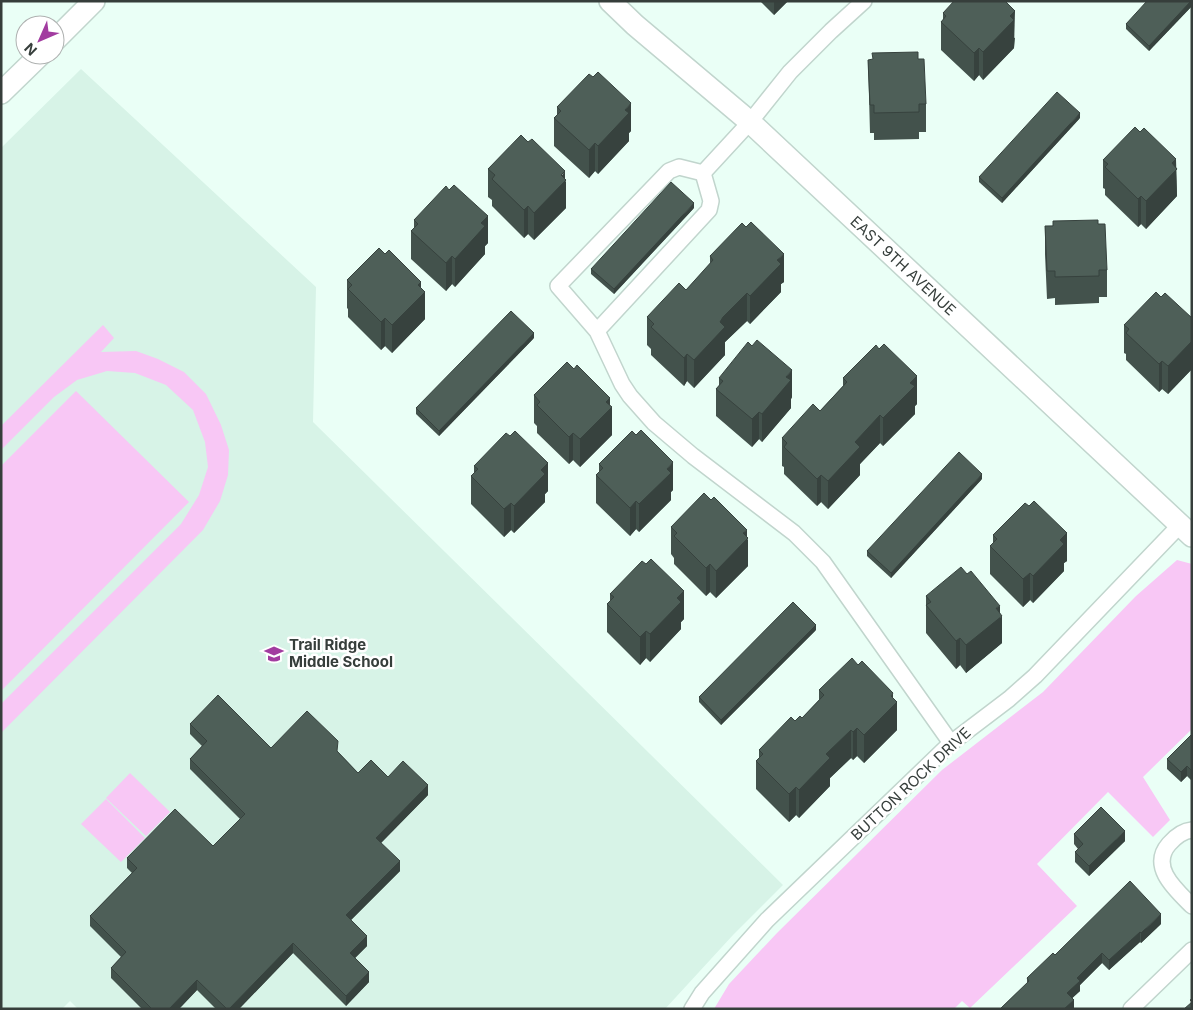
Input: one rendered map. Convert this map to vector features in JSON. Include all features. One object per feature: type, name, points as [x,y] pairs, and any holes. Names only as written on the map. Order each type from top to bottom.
[{"type":"main road","points":[[65,30],[94,1]]},
{"type":"main road","name":"EAST 9TH AVENUE","points":[[610,1],[635,25],[750,122],[1186,531]]},
{"type":"main road","points":[[1,93],[30,65]]},
{"type":"street","points":[[703,173],[750,122],[790,72],[864,1]]},
{"type":"street","points":[[703,173],[679,167],[669,170],[558,286],[597,331],[622,384],[640,409],[693,456],[794,533],[823,562],[951,743]]},
{"type":"street","points":[[597,331],[709,210],[711,201],[703,173]]},
{"type":"street","name":"BUTTON ROCK DRIVE","points":[[692,1009],[702,993],[768,920],[951,743],[1009,699],[1035,676],[1186,531]]},
{"type":"street","points":[[1192,830],[1182,833],[1171,841],[1165,849],[1162,861],[1163,869],[1170,884],[1192,906]]},
{"type":"street","points":[[1131,1009],[1192,950]]},
{"type":"shaded area","name":"Trail Ridge Middle School","points":[[81,69],[316,287],[313,422],[783,885],[733,935],[665,1009],[78,1009],[70,1001],[62,1009],[1,1009],[1,148]]},
{"type":"shaded area","points":[[103,325],[114,338],[101,352],[136,351],[158,359],[184,372],[206,394],[221,425],[229,450],[228,475],[220,501],[203,530],[1,733],[1,704],[181,524],[199,495],[208,467],[205,442],[193,410],[166,385],[135,373],[107,371],[77,380],[54,397],[1,450],[1,426]]},
{"type":"shaded area","points":[[76,391],[189,502],[1,691],[1,466]]},
{"type":"shaded area","points":[[1177,560],[1192,564],[1192,729],[1143,777],[1170,820],[1153,837],[1108,792],[1037,864],[1077,906],[970,1008],[962,1001],[954,1009],[714,1009],[729,984],[777,933],[942,770],[1043,692],[1136,596]]},
{"type":"shaded area","points":[[130,773],[170,812],[146,836],[106,798]]},
{"type":"shaded area","points":[[106,799],[145,838],[121,862],[81,824]]},
{"type":"building","points":[[954,1],[1005,1],[1015,11],[1010,16],[1014,20],[983,52],[979,48],[974,53],[941,22],[946,16],[943,13]]},
{"type":"building","points":[[1147,1],[1191,1],[1149,46],[1126,24]]},
{"type":"building","points":[[918,52],[918,59],[924,59],[926,104],[919,104],[919,112],[874,113],[874,105],[870,105],[868,60],[873,59],[872,53]]},
{"type":"building","points":[[598,72],[631,103],[625,110],[629,113],[598,146],[595,143],[589,150],[554,118],[561,111],[557,107],[589,74],[593,77]]},
{"type":"building","points":[[1057,92],[1080,113],[1002,198],[979,177]]},
{"type":"building","points":[[1135,127],[1140,132],[1144,128],[1176,159],[1172,163],[1177,169],[1146,201],[1141,196],[1138,199],[1105,167],[1108,164],[1103,160]]},
{"type":"building","points":[[521,135],[528,142],[532,139],[565,171],[561,175],[566,180],[534,213],[528,206],[524,210],[492,179],[495,175],[488,169]]},
{"type":"building","points":[[671,182],[694,203],[614,289],[591,269]]},
{"type":"building","points":[[454,185],[488,216],[481,223],[485,226],[455,259],[452,256],[446,263],[411,231],[418,224],[414,220],[446,186],[449,190]]},
{"type":"building","points":[[1098,220],[1098,224],[1105,224],[1107,270],[1099,270],[1099,276],[1055,277],[1055,271],[1047,271],[1045,226],[1053,226],[1053,221]]},
{"type":"building","points":[[751,222],[784,254],[777,260],[781,264],[750,296],[747,293],[723,317],[720,322],[725,327],[694,360],[687,354],[684,358],[651,327],[654,324],[647,317],[679,283],[686,290],[713,260],[710,256],[742,223],[746,227]]},
{"type":"building","points":[[379,248],[385,254],[389,250],[421,282],[418,285],[425,292],[392,325],[385,318],[381,322],[348,289],[352,285],[347,280]]},
{"type":"building","points":[[1156,292],[1161,297],[1165,293],[1192,318],[1192,341],[1168,366],[1162,361],[1159,364],[1126,333],[1129,329],[1124,325]]},
{"type":"building","points":[[511,311],[534,333],[439,431],[416,408]]},
{"type":"building","points":[[757,340],[792,370],[786,377],[791,380],[762,414],[759,412],[752,419],[716,389],[723,381],[719,378],[748,342],[752,346]]},
{"type":"building","points":[[884,344],[917,376],[910,383],[915,386],[883,418],[880,415],[855,442],[860,447],[828,481],[821,475],[817,479],[784,447],[787,443],[782,438],[813,404],[820,411],[847,382],[843,378],[876,345],[879,349]]},
{"type":"building","points":[[567,362],[574,369],[577,365],[610,398],[606,402],[612,407],[580,439],[573,433],[569,437],[537,405],[540,402],[534,395]]},
{"type":"building","points":[[641,430],[673,462],[667,469],[671,473],[639,504],[636,501],[630,508],[596,475],[603,468],[599,464],[632,431],[636,435]]},
{"type":"building","points":[[515,431],[548,463],[541,470],[545,474],[514,506],[511,503],[504,509],[471,476],[478,469],[474,466],[506,433],[510,436]]},
{"type":"building","points":[[959,452],[982,474],[891,573],[867,551]]},
{"type":"building","points":[[704,493],[711,500],[714,497],[747,530],[743,533],[748,538],[716,571],[710,564],[706,568],[674,536],[677,533],[671,527]]},
{"type":"building","points":[[1034,501],[1067,533],[1060,540],[1064,544],[1033,576],[1030,573],[1023,579],[990,546],[997,539],[993,535],[1025,503],[1029,506]]},
{"type":"building","points":[[651,559],[684,591],[677,598],[681,602],[650,634],[646,631],[640,637],[607,604],[614,597],[610,594],[642,561],[646,564]]},
{"type":"building","points":[[961,567],[967,574],[971,571],[1000,606],[996,608],[1002,616],[966,645],[960,638],[956,641],[926,605],[931,602],[926,596]]},
{"type":"building","points":[[793,602],[816,625],[721,720],[699,697]]},
{"type":"building","points":[[852,658],[858,665],[862,661],[893,693],[891,696],[897,702],[864,735],[857,728],[853,732],[851,730],[826,754],[830,758],[799,790],[796,787],[789,794],[756,761],[763,754],[759,750],[791,717],[795,721],[800,716],[802,718],[824,695],[819,690]]},
{"type":"building","points":[[218,695],[271,748],[307,711],[338,741],[337,751],[358,773],[371,760],[388,777],[403,761],[428,785],[376,838],[400,861],[346,915],[367,936],[350,953],[369,972],[346,996],[293,943],[229,1009],[197,980],[169,1009],[152,1009],[111,968],[126,952],[90,916],[137,868],[127,858],[175,809],[213,846],[245,814],[190,759],[207,741],[190,724]]},
{"type":"building","points":[[1192,734],[1192,771],[1187,766],[1181,772],[1167,759]]},
{"type":"building","points":[[1101,807],[1125,831],[1089,866],[1075,852],[1083,844],[1074,834]]},
{"type":"building","points":[[1130,881],[1161,914],[1109,960],[1102,953],[1077,978],[1080,981],[1067,993],[1074,1000],[1064,1009],[1000,1009],[1029,981],[1027,978],[1053,953],[1055,955]]},
{"type":"building","points":[[1192,1002],[1192,1009],[1184,1009]]},
{"type":"place","name":"Trail Ridge Middle School","points":[[274,654]]}]
